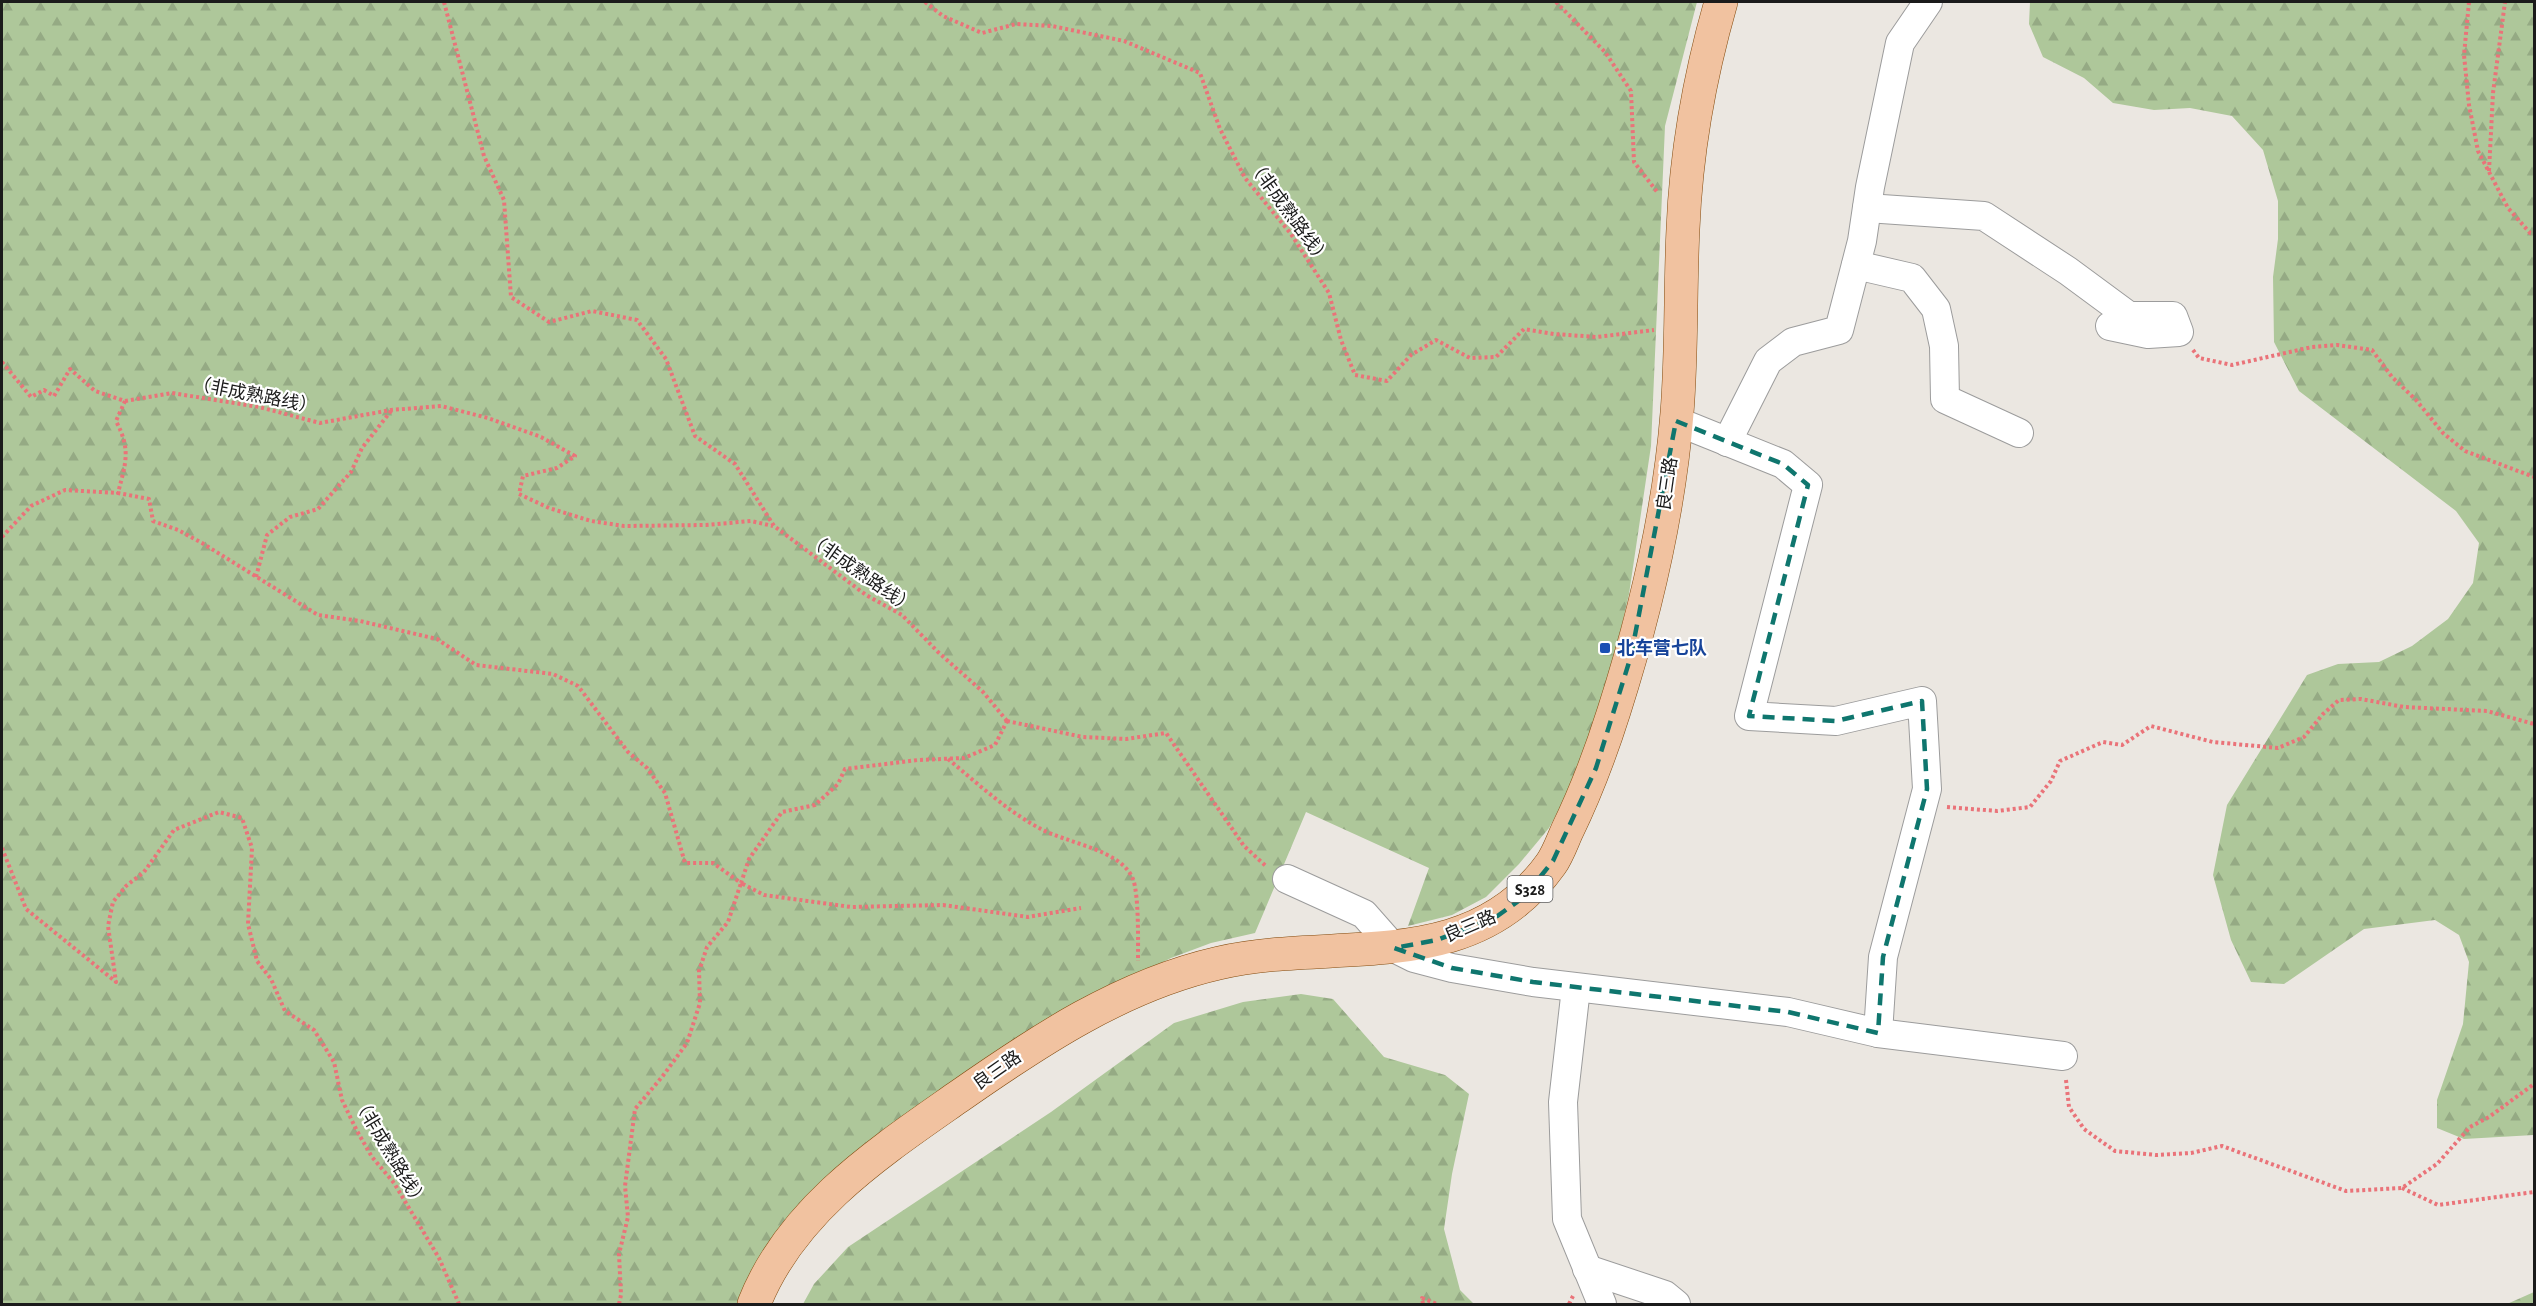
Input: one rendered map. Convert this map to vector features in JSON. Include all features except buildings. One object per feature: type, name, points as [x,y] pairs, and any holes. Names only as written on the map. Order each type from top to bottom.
[{"type":"main road","name":"良三路","points":[[754,1305],[782,1250],[823,1202],[874,1156],[1029,1047],[1138,989],[1221,962],[1261,956],[1394,948],[1437,940],[1469,929],[1496,917],[1524,897],[1553,861],[1596,768],[1631,656],[1660,531],[1676,421],[1683,224],[1690,156],[1701,85],[1721,2]]},
{"type":"street","points":[[1727,442],[1768,361],[1793,342],[1839,330],[1856,265],[1900,43],[1928,2]]},
{"type":"street","points":[[1867,208],[1984,216],[2068,271],[2128,316],[2173,316],[2179,332],[2148,334],[2110,326]]},
{"type":"street","points":[[1856,265],[1912,278],[1936,309],[1944,346],[1945,399],[2019,433]]},
{"type":"street","points":[[1676,421],[1783,464],[1808,485],[1749,716],[1836,720],[1922,701],[1927,789],[1883,957],[1878,1033]]},
{"type":"street","points":[[1287,879],[1364,914],[1394,948],[1414,958],[1452,968],[1576,988],[1788,1012],[1878,1033],[2063,1056]]},
{"type":"street","points":[[1576,988],[1563,1102],[1567,1219],[1602,1305]]},
{"type":"street","points":[[1587,1269],[1665,1295],[1676,1305]]},
{"type":"path","name":"（非成熟路线）","points":[[444,2],[484,156],[504,200],[511,297],[549,322],[592,311],[637,320],[666,359],[695,436],[735,464],[774,526],[866,595],[902,615],[983,692],[1007,721]]},
{"type":"path","name":"（非成熟路线）","points":[[925,2],[942,16],[982,33],[1017,24],[1052,26],[1124,41],[1200,74],[1220,129],[1245,178],[1292,234],[1329,293],[1341,340],[1355,375],[1387,381],[1411,355],[1436,340],[1470,358],[1496,357],[1524,329],[1597,337],[1680,328]]},
{"type":"path","points":[[1556,2],[1605,52],[1631,92],[1634,162],[1683,224]]},
{"type":"path","points":[[2469,2],[2464,55],[2469,105],[2478,151],[2508,208],[2530,233],[2535,234]]},
{"type":"path","points":[[2489,172],[2493,93],[2505,2]]},
{"type":"path","points":[[2179,332],[2199,358],[2232,364],[2312,347],[2337,345],[2372,350],[2392,377],[2416,400],[2443,433],[2465,451],[2535,477]]},
{"type":"path","points":[[2,362],[31,397],[44,390],[54,396],[70,369],[95,391],[125,401],[116,421],[126,440],[125,466],[118,493]]},
{"type":"path","name":"（非成熟路线）","points":[[125,401],[172,393],[259,407],[320,423],[391,410],[441,406],[488,418],[550,442],[575,456],[556,468],[523,476],[519,494],[549,508],[591,521],[648,528],[752,520],[774,526]]},
{"type":"path","points":[[256,577],[267,535],[290,517],[318,508],[351,472],[362,448],[391,410]]},
{"type":"path","points":[[2,537],[31,506],[65,490],[118,493],[149,498],[153,521],[178,530],[318,615],[360,621],[437,639],[476,665],[553,674],[578,686],[628,752],[647,768],[666,794],[685,863],[713,863],[764,896],[851,907],[943,905],[1028,917],[1081,908]]},
{"type":"path","points":[[1923,804],[1978,810],[2030,807],[2051,781],[2060,761],[2103,742],[2122,745],[2151,726],[2213,742],[2278,748],[2304,737],[2323,714],[2339,700],[2361,699],[2404,707],[2487,711],[2535,724]]},
{"type":"path","points":[[619,1305],[621,1295],[619,1254],[628,1217],[625,1186],[635,1109],[687,1043],[700,1003],[699,971],[707,947],[728,921],[749,859],[782,812],[814,805],[838,784],[845,769],[918,760],[964,758],[995,745],[1007,721],[1083,737],[1126,739],[1166,733],[1244,846],[1264,865],[1287,879]]},
{"type":"path","points":[[948,759],[989,793],[1039,828],[1114,857],[1133,879],[1138,932],[1138,989]]},
{"type":"path","name":"（非成熟路线）","points":[[2,848],[26,909],[116,982],[108,926],[112,902],[126,886],[144,872],[174,830],[219,812],[242,818],[252,848],[248,924],[257,961],[271,979],[285,1011],[314,1030],[334,1062],[342,1100],[357,1131],[372,1157],[394,1183],[439,1258],[459,1305]]},
{"type":"path","points":[[2063,1056],[2069,1107],[2084,1129],[2115,1151],[2156,1155],[2191,1153],[2222,1146],[2346,1191],[2402,1188],[2438,1205],[2535,1192]]},
{"type":"path","points":[[2402,1188],[2437,1164],[2470,1127],[2489,1117],[2535,1084]]},
{"type":"path","points":[[1423,1305],[1422,1298],[1437,1305]]},
{"type":"highlighted area","points":[[1676,421],[1783,464],[1808,485],[1749,716],[1836,721],[1922,701],[1927,789],[1883,957],[1878,1033],[1788,1012],[1533,982],[1452,968],[1394,948],[1437,940],[1496,917],[1524,897],[1553,861],[1596,768],[1631,656]]},
{"type":"green space","points":[[2,2],[1697,2],[1665,126],[1651,446],[1629,594],[1610,676],[1571,787],[1549,828],[1519,864],[1486,897],[1452,915],[1408,926],[1429,868],[1306,812],[1255,933],[1211,943],[1171,958],[1128,980],[1028,1040],[744,1290],[737,1304],[2,1304]]},
{"type":"green space","points":[[2030,2],[2534,2],[2534,1135],[2464,1139],[2437,1128],[2437,1100],[2463,1024],[2469,962],[2459,935],[2435,920],[2364,929],[2284,984],[2251,982],[2231,940],[2213,875],[2227,805],[2307,675],[2338,664],[2379,662],[2412,646],[2448,619],[2473,583],[2479,543],[2456,511],[2299,391],[2274,342],[2273,277],[2278,239],[2278,201],[2263,150],[2232,116],[2190,108],[2154,110],[2113,103],[2084,78],[2043,57],[2029,24]]},
{"type":"green space","points":[[1301,994],[1333,999],[1384,1057],[1445,1075],[1469,1094],[1452,1174],[1444,1229],[1460,1290],[1474,1304],[803,1304],[814,1284],[848,1247],[1051,1112],[1174,1023],[1243,1002]]},
{"type":"green space","points":[[2534,1292],[2534,1304],[2507,1304]]},
{"type":"place","name":"北车营七队","points":[[1605,648]]}]
